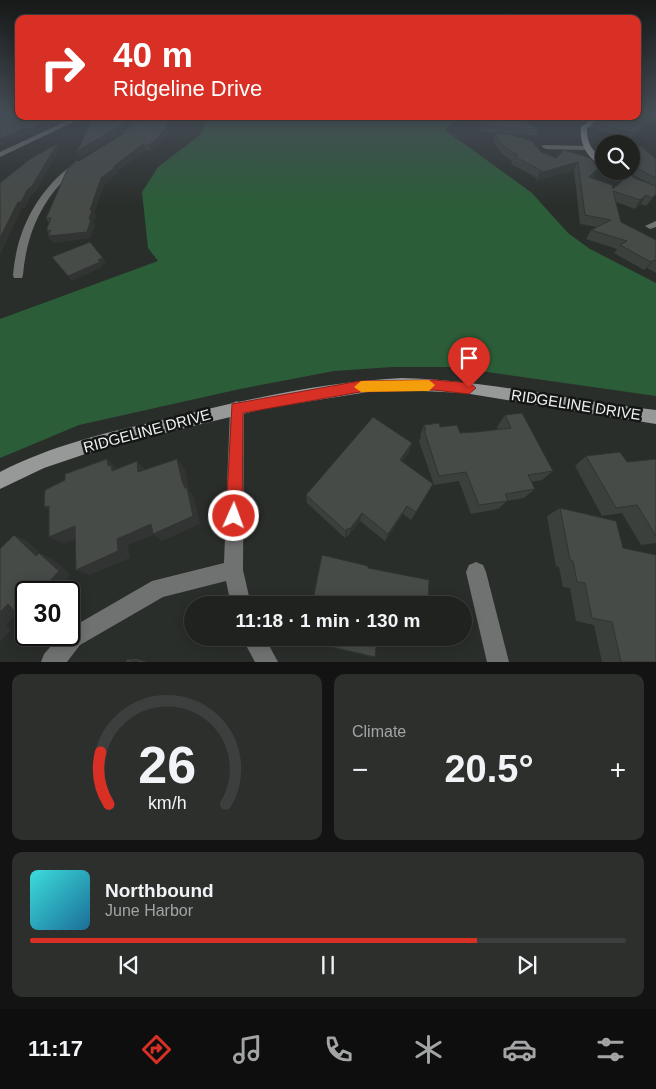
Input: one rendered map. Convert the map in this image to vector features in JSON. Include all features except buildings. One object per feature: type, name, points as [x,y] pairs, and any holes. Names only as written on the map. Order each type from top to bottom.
[{"type":"street","points":[[0,154],[24,143]]},
{"type":"street","points":[[585,143],[586,148],[595,156]]},
{"type":"street","points":[[546,147],[586,148]]},
{"type":"street","points":[[18,275],[22,245],[56,181],[88,158]]},
{"type":"street","points":[[632,180],[656,192]]},
{"type":"street","name":"RIDGELINE DRIVE","points":[[0,481],[16,472],[95,443],[237,408],[360,387],[434,385],[487,390],[656,417]]},
{"type":"street","points":[[237,408],[233,570],[239,596]]},
{"type":"street","points":[[52,662],[74,638],[159,588],[233,570]]},
{"type":"street","points":[[476,572],[498,662]]},
{"type":"street","points":[[257,646],[266,662]]},
{"type":"green space","points":[[190,143],[463,143],[532,193],[568,233],[590,249],[656,283],[656,396],[452,367],[392,367],[334,371],[240,389],[79,425],[0,458],[0,319],[158,261],[148,248],[142,192],[158,167]]},
{"type":"slow traffic","points":[[361,387],[429,385]]},
{"type":"route","points":[[234,516],[237,408],[296,396],[360,387],[434,385],[469,388]]}]
